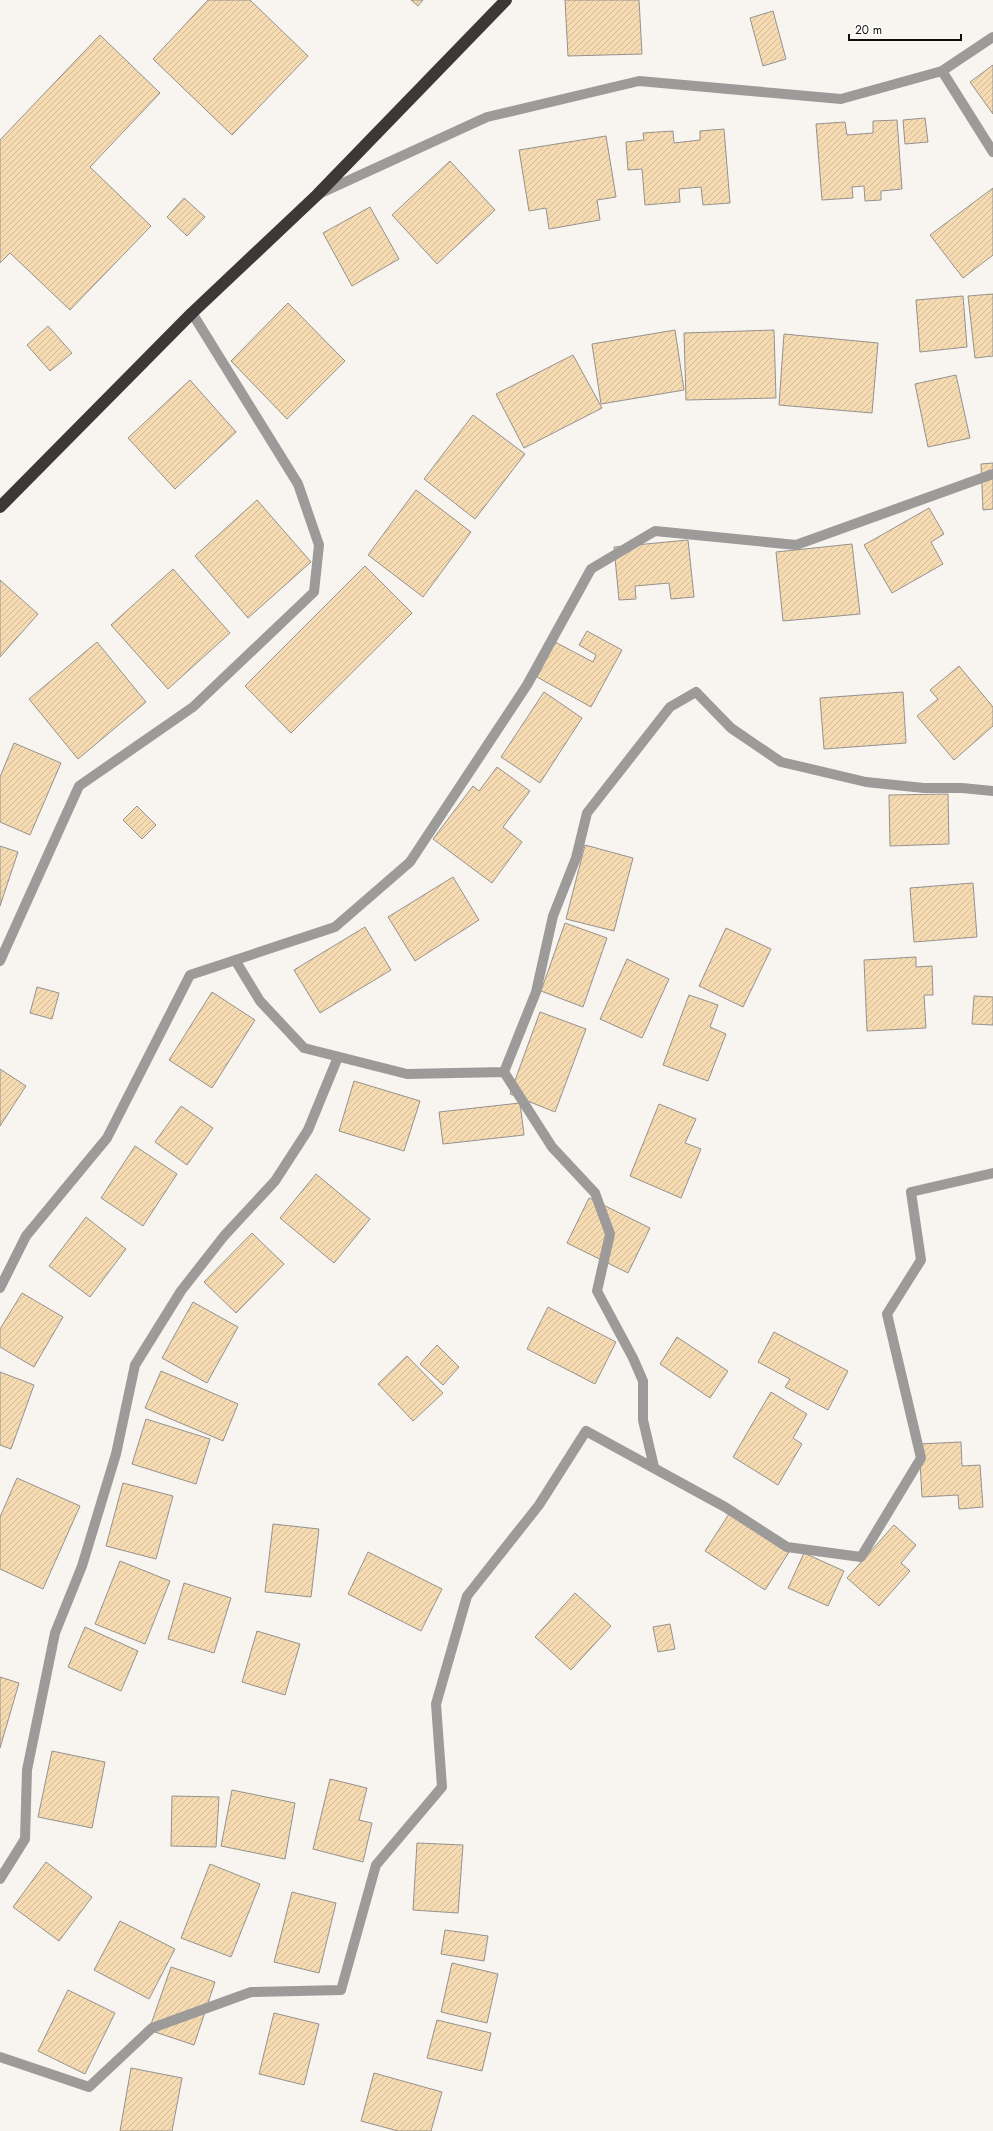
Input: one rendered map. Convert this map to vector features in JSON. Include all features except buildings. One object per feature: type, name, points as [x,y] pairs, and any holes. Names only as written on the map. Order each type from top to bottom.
[{"type":"highway","points":[[0,507],[192,313],[317,195],[506,0]]},
{"type":"street","points":[[317,195],[487,117],[638,81],[841,99],[942,71],[993,37]]},
{"type":"street","points":[[942,71],[993,152]]},
{"type":"street","points":[[0,961],[79,786],[193,707],[314,592],[319,545],[298,484],[192,313]]},
{"type":"street","points":[[0,1288],[26,1236],[108,1138],[190,974],[335,927],[410,862],[527,685],[591,569],[656,531],[796,545],[993,474]]},
{"type":"street","points":[[504,1072],[536,992],[553,916],[576,858],[587,813],[670,707],[696,692],[731,728],[781,762],[866,782],[924,788],[962,788],[993,791]]},
{"type":"street","points":[[235,960],[260,1002],[304,1048],[407,1074],[504,1072]]},
{"type":"street","points":[[0,1879],[25,1839],[27,1770],[55,1633],[82,1566],[116,1454],[135,1365],[181,1291],[224,1236],[275,1181],[308,1130],[338,1056]]},
{"type":"street","points":[[504,1072],[552,1147],[595,1193],[610,1234],[597,1291],[633,1358],[642,1381],[644,1420],[654,1467]]},
{"type":"street","points":[[0,2057],[90,2087],[152,2028],[251,1992],[341,1990],[376,1865],[442,1787],[436,1704],[467,1596],[539,1506],[586,1431],[725,1507],[787,1547],[861,1557],[921,1458],[887,1314],[921,1260],[911,1192],[993,1173]]}]
